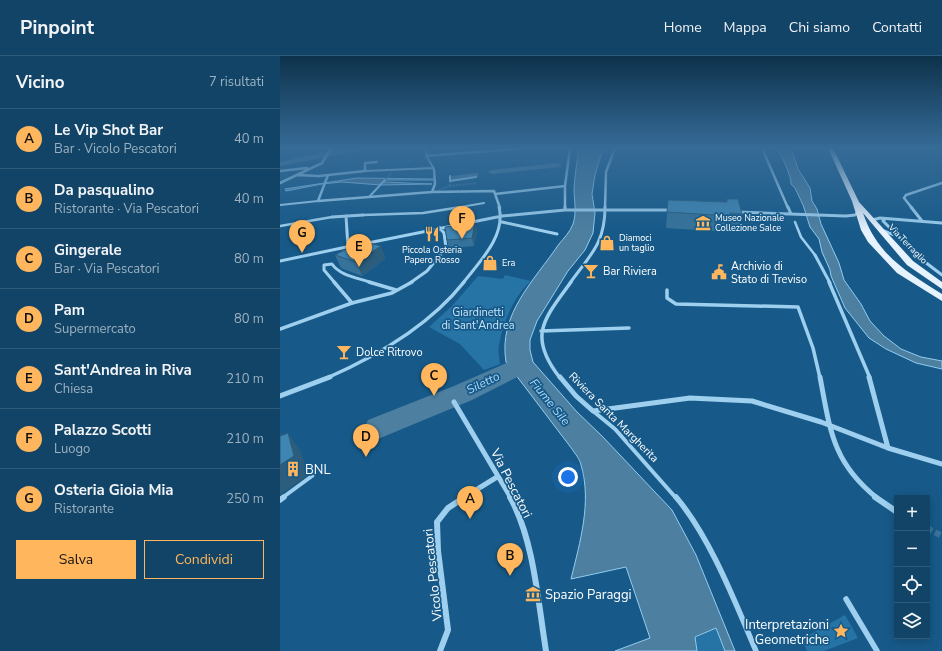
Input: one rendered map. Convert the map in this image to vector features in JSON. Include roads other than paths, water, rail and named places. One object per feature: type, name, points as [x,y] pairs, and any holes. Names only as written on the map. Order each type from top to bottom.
[{"type":"main road","points":[[843,176],[855,201],[868,236],[885,257],[911,279],[942,298]]},
{"type":"main road","name":"Via Terraglio","points":[[855,201],[910,262],[942,286]]},
{"type":"street","points":[[281,182],[295,176]]},
{"type":"street","points":[[318,201],[328,176]]},
{"type":"street","points":[[432,192],[435,184],[434,176]]},
{"type":"street","points":[[450,176],[450,181],[477,178],[476,176]]},
{"type":"street","points":[[565,210],[566,176]]},
{"type":"street","points":[[606,176],[604,193],[605,230],[600,240],[548,316],[541,331],[629,328]]},
{"type":"street","points":[[774,176],[791,214]]},
{"type":"street","points":[[370,197],[385,180]]},
{"type":"street","points":[[922,221],[904,198],[906,195],[942,183]]},
{"type":"street","points":[[280,205],[432,192],[494,192],[565,186]]},
{"type":"street","points":[[280,396],[314,384],[362,361],[424,323],[470,276],[489,247],[502,222],[502,216],[494,192]]},
{"type":"street","points":[[280,226],[332,217],[423,213],[484,202]]},
{"type":"street","points":[[280,261],[439,227],[502,216],[565,210],[680,210]]},
{"type":"street","points":[[730,212],[850,216],[855,215],[859,211]]},
{"type":"street","points":[[346,216],[348,247]]},
{"type":"street","points":[[885,219],[883,221],[921,259],[942,275]]},
{"type":"street","points":[[872,220],[885,219],[942,223]]},
{"type":"street","points":[[502,222],[557,234]]},
{"type":"street","points":[[795,222],[801,236],[824,270],[854,339],[872,383],[888,448]]},
{"type":"street","points":[[280,328],[352,303],[392,292],[427,271],[446,248],[444,233],[439,227]]},
{"type":"street","name":"Via Terraglio","points":[[880,229],[899,237]]},
{"type":"street","points":[[352,303],[324,270],[324,265],[332,264],[342,273],[396,290]]},
{"type":"street","points":[[667,290],[667,298],[676,304],[798,307],[817,361],[829,426],[835,446],[845,464],[864,489],[881,503],[894,510]]},
{"type":"street","name":"Riviera Santa Margherita","points":[[541,331],[541,343],[556,372],[569,390],[614,429],[640,456],[689,513],[726,583],[756,651]]},
{"type":"street","points":[[593,411],[690,398],[752,401],[829,426],[888,448],[942,464]]},
{"type":"street","name":"Via Pescatori","points":[[454,402],[476,437],[497,477],[518,511],[528,542],[546,651]]},
{"type":"street","points":[[280,500],[312,476],[315,472],[315,466]]},
{"type":"street","name":"Vicolo Pescatori","points":[[440,651],[448,630],[438,551],[437,522],[448,508],[497,477]]},
{"type":"street","points":[[846,599],[877,651]]},
{"type":"water","name":"Fiume Sile","points":[[575,176],[595,176],[592,194],[595,213],[593,233],[585,250],[568,271],[537,321],[530,340],[530,350],[533,362],[577,412],[602,436],[672,510],[696,555],[735,651],[725,651],[716,628],[695,637],[697,651],[615,651],[650,638],[626,567],[571,579],[584,522],[585,508],[584,479],[579,459],[506,362],[505,345],[507,329],[520,299],[569,232],[573,224],[575,210]]},
{"type":"water","points":[[790,176],[802,176],[810,188],[812,201],[817,209],[821,224],[839,263],[844,280],[861,304],[870,321],[884,336],[901,349],[921,357],[942,361],[942,369],[916,363],[886,349],[869,338],[845,308],[831,276],[819,239],[810,227],[803,205],[795,188],[791,184]]},
{"type":"water","points":[[357,178],[433,180],[386,180],[384,182],[432,184],[381,185],[342,182],[286,191],[285,189]]},
{"type":"waterway","points":[[452,178],[469,176]]},
{"type":"waterway","name":"Siletto","points":[[378,428],[463,393],[520,365]]},
{"type":"tunnel","points":[[385,180],[389,176]]},
{"type":"tunnel","points":[[450,181],[450,186]]},
{"type":"tunnel","points":[[450,186],[477,183]]},
{"type":"tunnel","points":[[433,192],[450,186]]},
{"type":"tunnel","points":[[930,530],[942,536]]},
{"type":"place","name":"Museo Nazionale Collezione Salce","points":[[703,223]]},
{"type":"place","name":"Piccola Osteria Papero Rosso","points":[[432,234]]},
{"type":"place","name":"Palazzo Scotti","points":[[462,239]]},
{"type":"place","name":"Diamoci un taglio","points":[[607,243]]},
{"type":"place","name":"Osteria Gioia Mia","points":[[302,253]]},
{"type":"place","name":"Era","points":[[490,263]]},
{"type":"place","name":"Sant'Andrea in Riva","points":[[359,267]]},
{"type":"place","name":"Bar Riviera","points":[[591,271]]},
{"type":"place","name":"Archivio di Stato di Treviso","points":[[719,272]]},
{"type":"place","name":"Dolce Ritrovo","points":[[344,352]]},
{"type":"place","name":"Gingerale","points":[[434,396]]},
{"type":"place","name":"Pam","points":[[366,457]]},
{"type":"place","name":"BNL","points":[[293,469]]},
{"type":"place","name":"Le Vip Shot Bar","points":[[470,519]]},
{"type":"place","name":"Da pasqualino","points":[[510,576]]},
{"type":"place","name":"Spazio Paraggi","points":[[533,594]]},
{"type":"place","name":"Interpretazioni Geometriche","points":[[841,631]]},
{"type":"park label","name":"Giardinetti di Sant'Andrea","points":[[478,318]]}]
